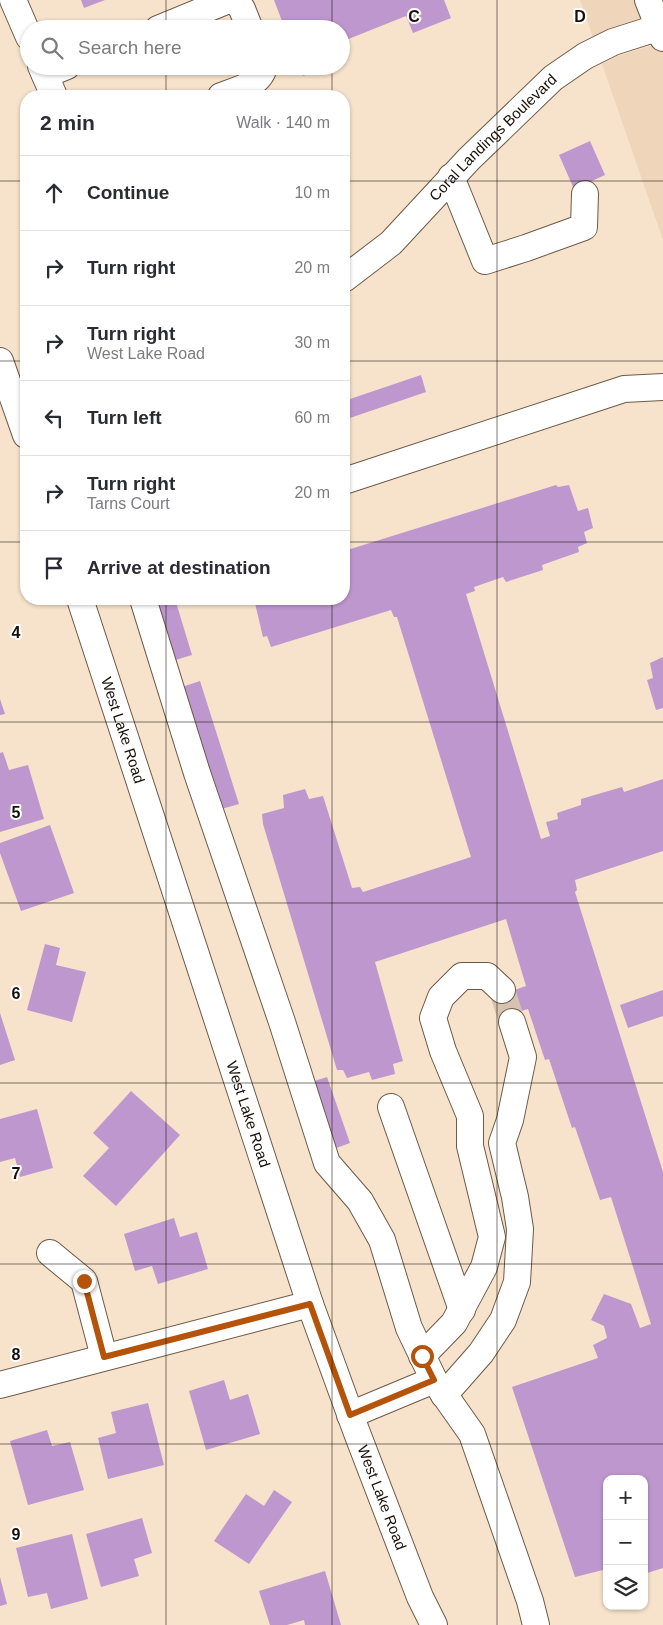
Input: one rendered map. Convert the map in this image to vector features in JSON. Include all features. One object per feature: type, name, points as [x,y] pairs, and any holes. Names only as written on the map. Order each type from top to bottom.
[{"type":"street","points":[[13,0],[22,20]]},
{"type":"street","points":[[648,0],[662,30]]},
{"type":"street","points":[[180,20],[226,1],[236,1],[242,8],[247,20]]},
{"type":"street","name":"Coral Landings Boulevard","points":[[350,275],[391,244],[452,177],[553,78],[585,56],[612,42],[662,30]]},
{"type":"street","points":[[235,90],[258,80],[262,75]]},
{"type":"street","points":[[452,177],[485,261],[584,227],[585,194]]},
{"type":"street","points":[[0,361],[20,397]]},
{"type":"street","points":[[350,479],[624,388],[663,387]]},
{"type":"street","name":"West Lake Road","points":[[82,605],[310,1304],[350,1415],[420,1597],[434,1625]]},
{"type":"street","points":[[145,605],[197,773],[282,1022],[327,1163],[360,1201],[382,1240],[409,1328],[439,1387],[472,1434],[530,1601],[536,1625]]},
{"type":"street","points":[[422,1356],[454,1323],[462,1310],[484,1267],[492,1237],[470,1146],[470,1116],[443,1051],[433,1018],[441,996],[462,976],[487,976],[502,990]]},
{"type":"street","points":[[350,1415],[439,1387],[481,1353],[504,1320],[517,1282],[520,1229],[516,1197],[502,1143],[510,1120],[523,1057],[512,1022]]},
{"type":"street","points":[[390,1106],[462,1310]]},
{"type":"street","points":[[50,1253],[84,1281],[104,1357]]},
{"type":"street","points":[[0,1385],[310,1304]]},
{"type":"shaded area","points":[[580,0],[663,0],[663,11],[608,29],[593,37]]},
{"type":"shaded area","points":[[663,42],[663,240],[602,64],[618,56]]},
{"type":"building","points":[[81,0],[105,0],[84,8]]},
{"type":"building","points":[[274,0],[444,0],[451,18],[413,33],[406,16],[350,38],[350,20],[282,20]]},
{"type":"building","points":[[590,141],[605,175],[574,189],[559,155]]},
{"type":"building","points":[[421,375],[426,392],[350,418],[350,399]]},
{"type":"building","points":[[556,485],[558,487],[569,485],[578,511],[588,508],[593,528],[584,532],[587,543],[578,547],[579,552],[542,565],[543,570],[506,582],[503,577],[474,587],[475,591],[466,594],[541,839],[550,836],[546,822],[558,819],[557,813],[581,805],[581,799],[622,787],[624,792],[663,779],[663,851],[575,880],[577,890],[575,892],[663,1172],[663,1568],[648,1573],[648,1475],[603,1475],[603,1570],[575,1577],[512,1387],[598,1358],[593,1345],[607,1338],[604,1326],[591,1320],[604,1294],[631,1304],[640,1328],[651,1324],[611,1197],[600,1200],[575,1127],[572,1128],[549,1059],[545,1060],[528,1009],[508,1015],[503,994],[526,986],[506,919],[375,962],[403,1061],[393,1064],[395,1074],[372,1080],[369,1072],[347,1078],[343,1070],[337,1070],[263,824],[262,814],[284,808],[283,795],[305,789],[309,799],[323,796],[352,888],[360,887],[363,892],[471,857],[397,617],[394,617],[391,610],[271,647],[267,636],[263,637],[255,605],[350,605],[350,549]]},
{"type":"building","points":[[152,605],[177,605],[192,655],[169,662]]},
{"type":"building","points":[[663,657],[663,708],[656,710],[647,680],[653,678],[650,663]]},
{"type":"building","points":[[200,681],[239,804],[218,810],[179,688]]},
{"type":"building","points":[[0,699],[5,714],[0,715]]},
{"type":"building","points":[[3,752],[9,770],[28,765],[44,819],[0,832],[0,753]]},
{"type":"building","points":[[50,825],[74,893],[21,911],[0,853],[0,843]]},
{"type":"building","points":[[45,944],[60,948],[56,965],[86,972],[72,1022],[27,1010]]},
{"type":"building","points":[[663,990],[663,1016],[628,1028],[620,1005]]},
{"type":"building","points":[[0,1013],[15,1060],[0,1065]]},
{"type":"building","points":[[327,1077],[350,1143],[328,1151],[305,1084]]},
{"type":"building","points":[[131,1091],[180,1135],[116,1206],[83,1176],[109,1148],[93,1133]]},
{"type":"building","points":[[37,1109],[53,1168],[20,1177],[15,1158],[0,1162],[0,1119]]},
{"type":"building","points":[[174,1218],[180,1237],[197,1232],[208,1269],[158,1284],[152,1266],[135,1271],[124,1234]]},
{"type":"building","points":[[224,1380],[230,1400],[248,1394],[260,1434],[206,1450],[189,1391]]},
{"type":"building","points":[[148,1403],[164,1465],[108,1479],[98,1438],[116,1433],[111,1412]]},
{"type":"building","points":[[47,1430],[52,1446],[70,1442],[84,1490],[28,1505],[10,1441]]},
{"type":"building","points":[[274,1490],[292,1502],[249,1564],[214,1541],[246,1494],[264,1506]]},
{"type":"building","points":[[142,1518],[152,1553],[134,1559],[139,1576],[101,1587],[86,1534]]},
{"type":"building","points":[[72,1534],[88,1599],[51,1609],[47,1593],[28,1597],[16,1548]]},
{"type":"building","points":[[325,1571],[341,1625],[305,1625],[304,1620],[287,1625],[270,1625],[259,1591]]},
{"type":"building","points":[[0,1577],[7,1604],[0,1606]]},
{"type":"tunnel","points":[[502,990],[512,1022]]},
{"type":"route","points":[[84,1281],[104,1357],[310,1304],[350,1415],[434,1380],[422,1356]]}]
